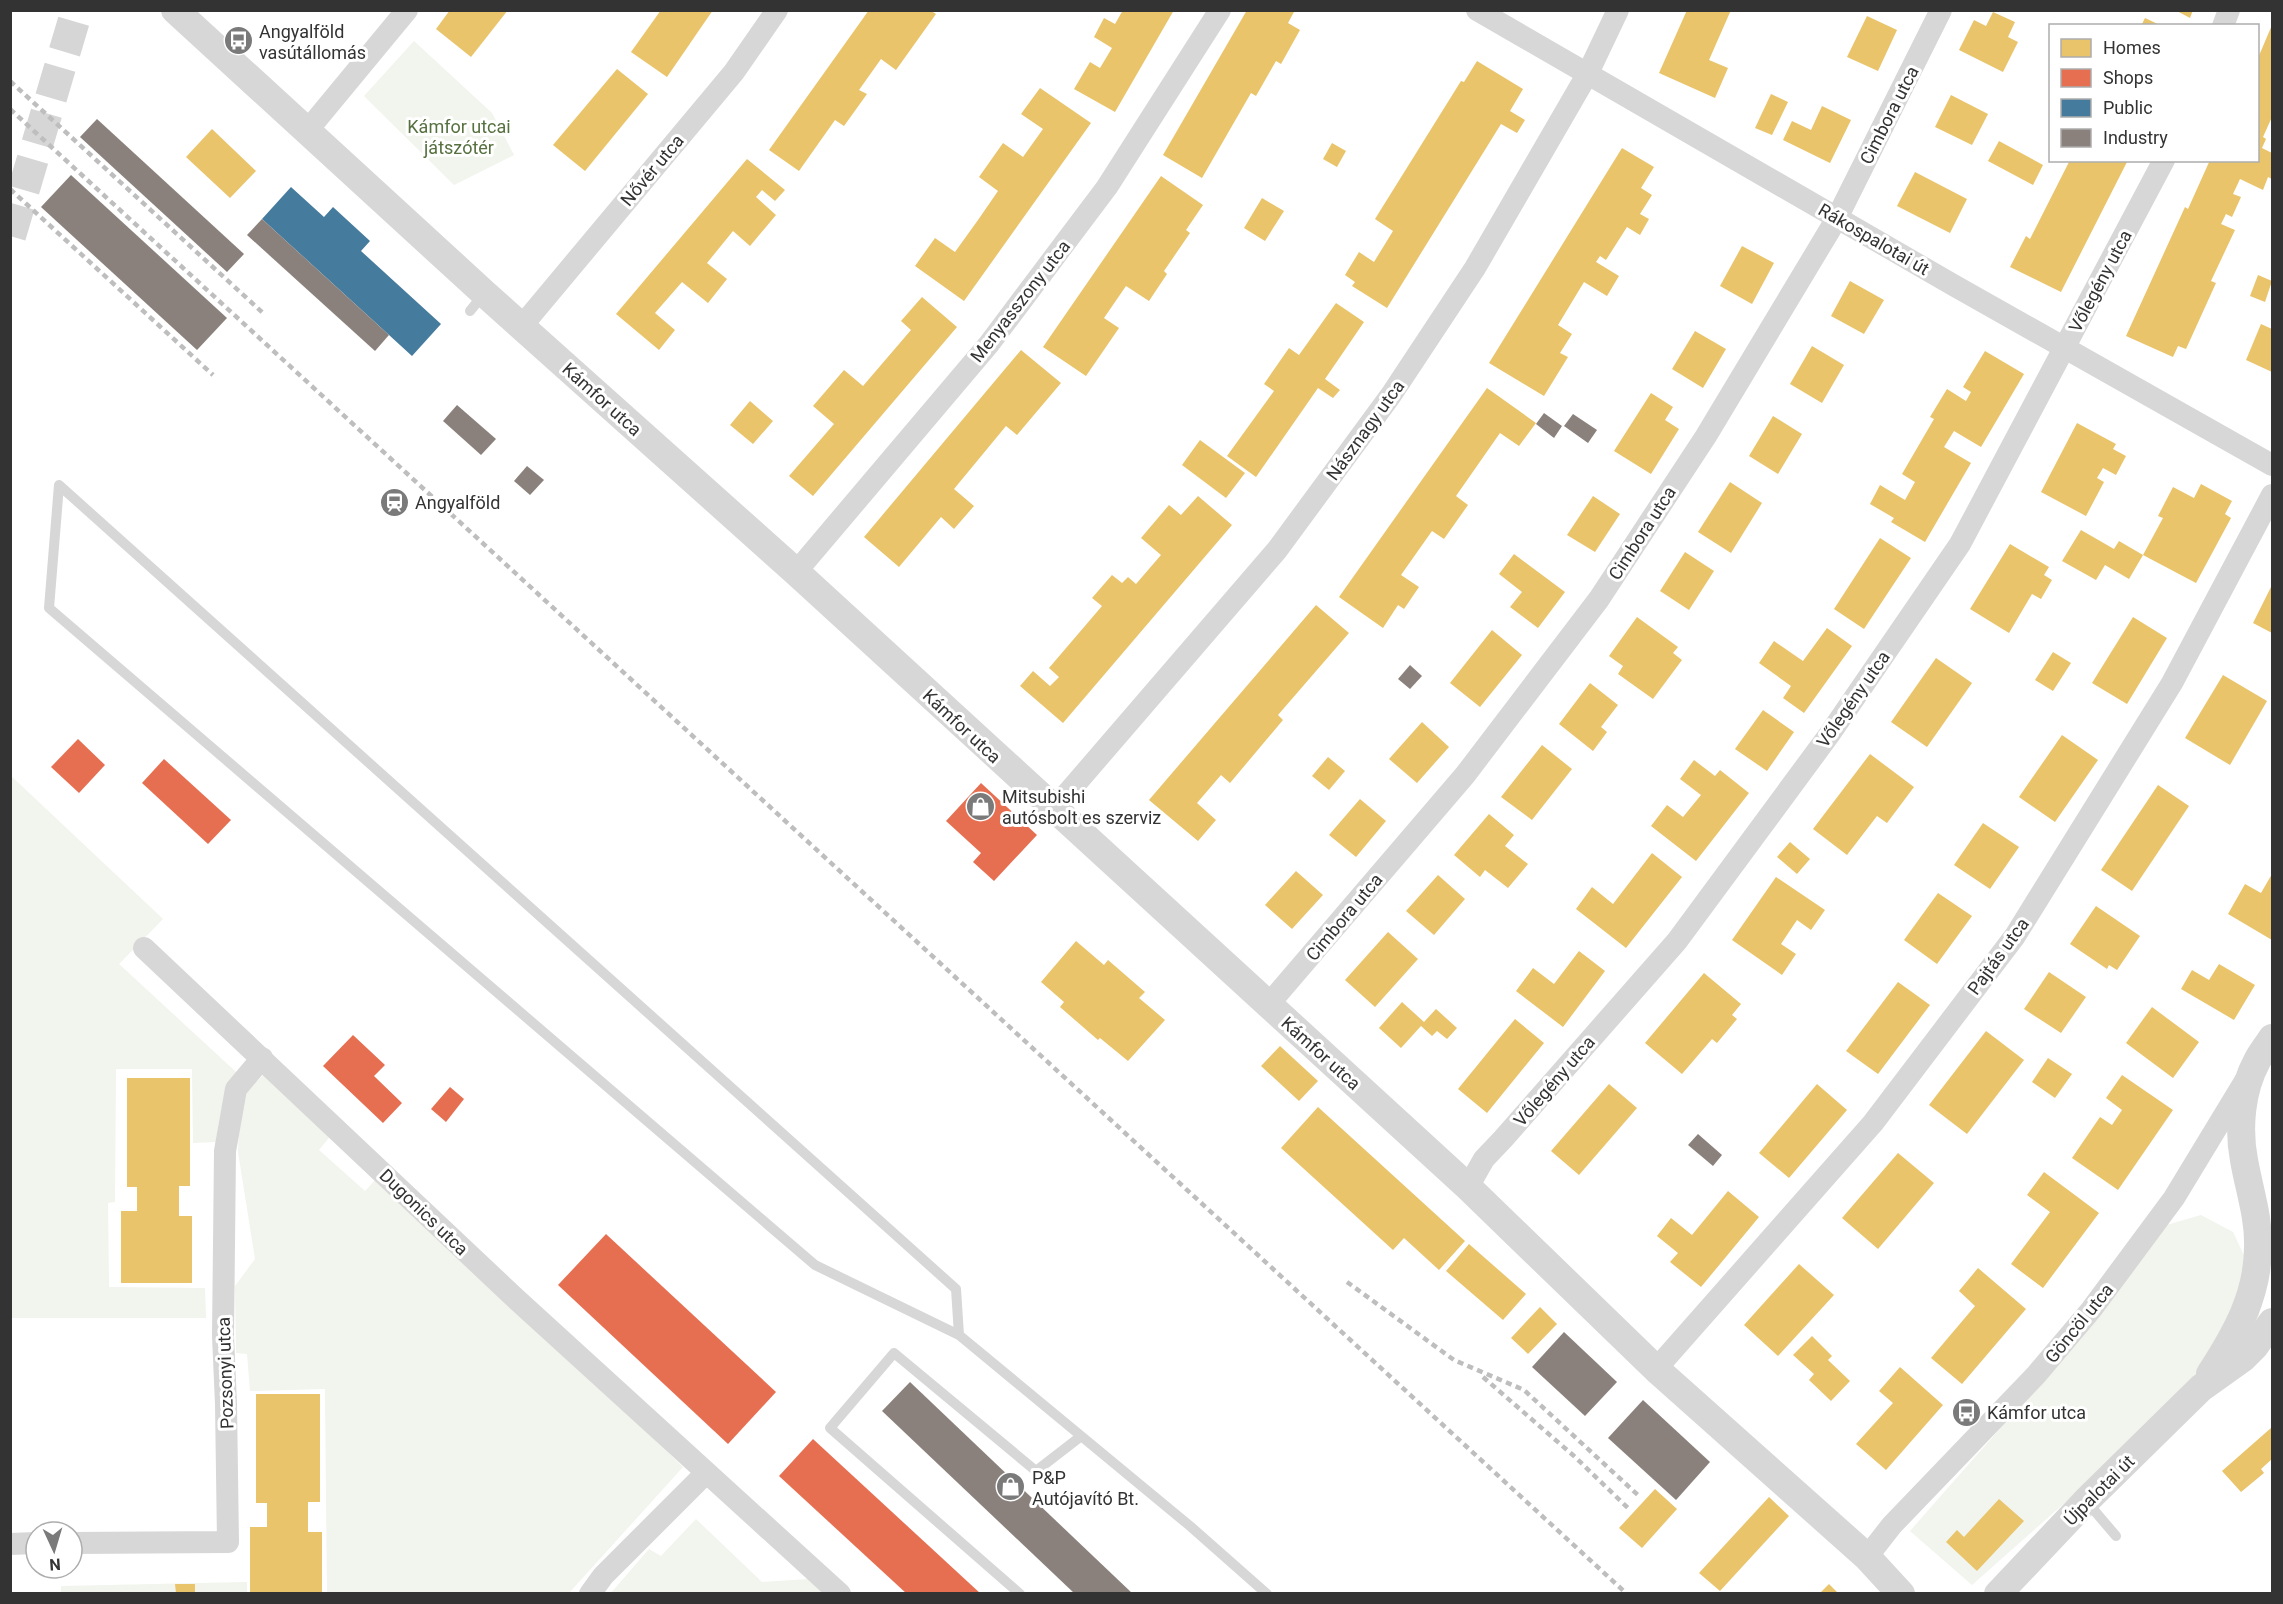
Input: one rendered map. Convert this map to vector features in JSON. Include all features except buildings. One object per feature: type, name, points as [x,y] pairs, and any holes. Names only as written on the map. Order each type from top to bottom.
[{"type":"street","name":"Kámfor utca","points":[[175,10],[307,131],[477,302],[522,327],[796,572],[1053,810],[1468,1187],[1656,1369],[1867,1557],[1901,1593]]},
{"type":"street","points":[[307,131],[407,10]]},
{"type":"street","name":"Nővér utca","points":[[522,327],[734,72],[777,10]]},
{"type":"street","name":"Menyasszony utca","points":[[796,572],[989,344],[1101,196],[1220,10]]},
{"type":"street","name":"Rákospalotai út","points":[[1477,10],[1588,73],[1714,149],[2272,465]]},
{"type":"street","name":"Násznagy utca","points":[[1053,810],[1277,550],[1391,395],[1475,268],[1588,73],[1618,10]]},
{"type":"street","name":"Cimbora utca","points":[[1268,1005],[1465,775],[1599,599],[1706,436],[1837,218],[1941,10]]},
{"type":"street","name":"Vőlegény utca","points":[[1468,1187],[1484,1159],[1677,941],[1828,735],[1960,544],[2163,162]]},
{"type":"street","name":"Pajtás utca","points":[[1656,1369],[1873,1123],[2015,936],[2172,683],[2272,495]]},
{"type":"street","name":"Dugonics utca","points":[[144,948],[514,1297],[840,1593]]},
{"type":"street","name":"Göncöl utca","points":[[1867,1557],[1892,1525],[2036,1376],[2091,1310],[2174,1198],[2272,1038]]},
{"type":"street","name":"Pozsonyi utca","points":[[84,1543],[228,1542],[227,1415],[223,1336],[225,1151],[236,1089],[262,1058]]},
{"type":"street","name":"Göncöl utca","points":[[2201,1388],[2228,1348],[2246,1310],[2265,1244],[2244,1160],[2241,1136],[2246,1093],[2257,1062]]},
{"type":"street","points":[[2201,1388],[2243,1358],[2255,1346],[2272,1322]]},
{"type":"street","name":"Újpalotai út","points":[[1998,1593],[2201,1388]]},
{"type":"street","points":[[590,1593],[603,1576],[706,1473]]},
{"type":"lane","points":[[959,1335],[957,1289],[59,485],[49,608],[815,1265],[959,1335],[1190,1526],[1267,1593]]},
{"type":"lane","points":[[1020,1593],[830,1428],[894,1353],[1036,1472],[1080,1437]]},
{"type":"lane","points":[[2086,1502],[2116,1536]]},
{"type":"green space","name":"Kámfor utcai játszótér","points":[[414,41],[492,113],[514,155],[454,185],[364,96]]},
{"type":"green space","points":[[10,775],[163,919],[119,964],[236,1072],[222,1106],[216,1142],[193,1143],[192,1069],[116,1069],[115,1202],[108,1203],[109,1287],[205,1288],[206,1318],[11,1318]]},
{"type":"green space","points":[[264,1074],[332,1134],[319,1150],[365,1191],[379,1176],[683,1467],[569,1593],[327,1593],[325,1389],[250,1391],[247,1354],[236,1353],[235,1286],[255,1259],[238,1152],[240,1100]]},
{"type":"green space","points":[[2201,1215],[2233,1232],[2262,1294],[2258,1324],[2113,1460],[1972,1585],[1910,1531],[2064,1356],[2160,1227]]},
{"type":"green space","points":[[696,1519],[762,1582],[824,1578],[840,1594],[610,1594],[649,1549],[661,1556]]},
{"type":"green space","points":[[247,1582],[247,1593],[61,1594],[61,1586]]},
{"type":"tunnel","points":[[10,236],[77,10]]},
{"type":"railway","points":[[10,81],[263,313]]},
{"type":"railway","points":[[10,109],[1627,1594]]},
{"type":"railway","points":[[10,189],[213,375]]},
{"type":"railway","points":[[1347,1282],[1454,1360],[1524,1390],[1640,1497]]},
{"type":"railway","points":[[1483,1377],[1574,1456],[1630,1510]]},
{"type":"place","name":"Angyalföld vasútállomás","points":[[238,41]]},
{"type":"place","name":"Angyalföld","points":[[394,502]]},
{"type":"place","name":"Mitsubishi autósbolt es szerviz","points":[[981,806]]},
{"type":"place","name":"Kámfor utca","points":[[1966,1412]]},
{"type":"place","name":"P&P Autójavító Bt.","points":[[1011,1487]]}]
